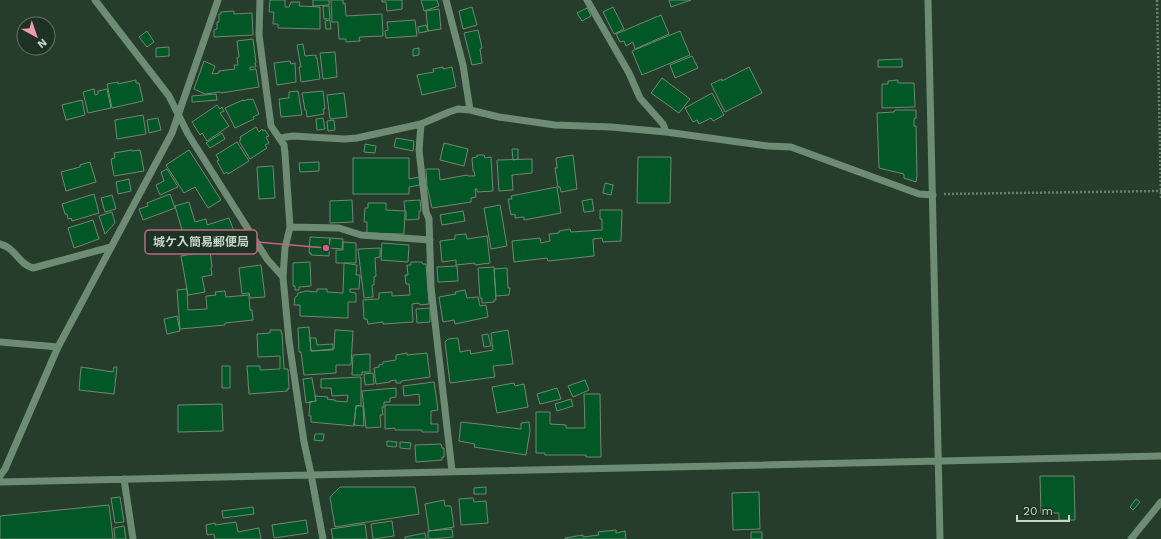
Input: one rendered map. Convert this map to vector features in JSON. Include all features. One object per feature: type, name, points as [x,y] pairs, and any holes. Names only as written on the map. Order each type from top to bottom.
[{"type":"street","points":[[95,0],[169,96],[188,134],[263,252],[282,277]]},
{"type":"street","points":[[0,476],[5,469],[58,347],[172,133],[218,0]]},
{"type":"street","points":[[260,0],[259,36],[271,126],[284,145],[286,154],[290,227],[285,248],[282,277],[289,341],[304,442],[323,539]]},
{"type":"street","points":[[446,0],[462,66],[470,110]]},
{"type":"street","points":[[587,0],[629,74],[640,98],[663,124],[666,132]]},
{"type":"street","points":[[928,0],[940,539]]},
{"type":"street","points":[[280,138],[292,136],[344,139],[357,138],[421,124],[458,109],[470,110],[499,117],[555,125],[611,127],[666,132],[768,146],[791,147],[919,194],[933,195]]},
{"type":"street","points":[[421,124],[420,155],[426,212],[429,219],[431,287],[452,471]]},
{"type":"street","points":[[290,227],[339,228],[361,235],[430,240]]},
{"type":"street","points":[[0,244],[8,246],[23,263],[33,268],[111,247]]},
{"type":"street","points":[[0,342],[58,347]]},
{"type":"street","points":[[0,482],[1161,456]]},
{"type":"street","points":[[124,479],[133,539]]},
{"type":"street","points":[[1131,539],[1161,502]]},
{"type":"path","points":[[1157,0],[1161,198]]},
{"type":"path","points":[[933,195],[1161,191]]},
{"type":"building","points":[[270,0],[285,0],[285,7],[289,7],[291,2],[300,2],[299,6],[320,7],[320,29],[278,28],[278,24],[273,24],[274,12],[269,12]]},
{"type":"building","points":[[313,0],[329,0],[329,5],[313,6]]},
{"type":"building","points":[[331,0],[343,0],[343,4],[345,3],[346,16],[382,14],[383,36],[359,37],[360,41],[346,42],[346,39],[339,39],[338,22],[332,22]]},
{"type":"building","points":[[382,0],[402,0],[402,9],[387,11],[386,2],[382,2]]},
{"type":"building","points":[[421,0],[437,0],[439,6],[424,11]]},
{"type":"building","points":[[669,0],[691,0],[671,7]]},
{"type":"building","points":[[323,6],[329,6],[330,19],[324,19]]},
{"type":"building","points":[[472,7],[477,25],[463,29],[459,11]]},
{"type":"building","points":[[613,7],[624,29],[614,34],[603,12]]},
{"type":"building","points":[[587,8],[591,16],[582,21],[577,13]]},
{"type":"building","points":[[439,9],[441,29],[428,31],[426,11]]},
{"type":"building","points":[[234,11],[234,14],[252,13],[253,35],[214,37],[214,30],[217,29],[217,22],[219,22],[219,14],[221,14],[221,12]]},
{"type":"building","points":[[661,15],[669,34],[635,49],[633,42],[626,46],[624,41],[620,42],[616,34]]},
{"type":"building","points":[[330,20],[331,29],[326,29],[325,21]]},
{"type":"building","points":[[415,20],[417,36],[386,38],[385,31],[388,30],[387,22]]},
{"type":"building","points":[[426,25],[428,31],[419,33],[418,27]]},
{"type":"building","points":[[478,30],[482,48],[480,49],[482,63],[472,65],[464,33]]},
{"type":"building","points":[[147,31],[154,42],[147,47],[139,37]]},
{"type":"building","points":[[680,31],[690,55],[642,75],[632,51]]},
{"type":"building","points":[[253,39],[256,67],[250,67],[250,70],[256,69],[259,87],[205,94],[194,89],[204,61],[215,66],[212,74],[219,73],[219,71],[235,69],[234,65],[238,65],[237,58],[239,57],[237,41]]},
{"type":"building","points":[[303,44],[305,56],[316,55],[320,79],[301,82],[299,67],[301,67],[297,45]]},
{"type":"building","points":[[169,47],[169,56],[156,57],[156,48]]},
{"type":"building","points":[[419,48],[419,55],[413,56],[413,49]]},
{"type":"building","points":[[335,52],[337,77],[323,79],[320,53]]},
{"type":"building","points":[[692,56],[698,68],[675,78],[670,65]]},
{"type":"building","points":[[902,59],[902,67],[878,67],[878,60]]},
{"type":"building","points":[[290,61],[291,64],[295,63],[296,82],[277,85],[274,63]]},
{"type":"building","points":[[443,67],[443,69],[452,67],[456,87],[422,95],[417,75],[434,72],[433,69]]},
{"type":"building","points":[[749,67],[762,93],[725,112],[711,84],[722,79],[722,81]]},
{"type":"building","points":[[662,78],[690,99],[679,113],[651,93]]},
{"type":"building","points":[[136,80],[136,83],[139,83],[143,101],[112,108],[107,84],[118,82],[118,84]]},
{"type":"building","points":[[898,80],[898,83],[914,83],[915,107],[882,108],[882,84],[888,84],[888,81]]},
{"type":"building","points":[[94,89],[95,95],[98,94],[98,91],[107,89],[111,108],[88,113],[83,92]]},
{"type":"building","points":[[298,91],[302,115],[281,117],[279,99],[289,98],[289,92]]},
{"type":"building","points":[[323,91],[325,109],[323,109],[324,114],[307,117],[302,93]]},
{"type":"building","points":[[344,93],[347,117],[330,119],[327,95]]},
{"type":"building","points":[[712,93],[724,115],[713,121],[711,118],[699,124],[697,120],[693,122],[685,108]]},
{"type":"building","points":[[216,94],[217,100],[192,102],[192,96]]},
{"type":"building","points":[[249,99],[253,99],[259,114],[253,117],[254,119],[235,128],[225,108]]},
{"type":"building","points":[[82,100],[85,115],[66,120],[62,105]]},
{"type":"building","points":[[217,105],[220,109],[222,107],[224,111],[220,113],[229,126],[207,141],[202,133],[200,135],[192,122]]},
{"type":"building","points":[[895,110],[916,110],[914,126],[916,126],[916,182],[904,178],[904,174],[879,168],[877,113],[894,112]]},
{"type":"building","points":[[143,115],[146,134],[117,139],[115,120]]},
{"type":"building","points":[[158,118],[161,130],[149,133],[147,120]]},
{"type":"building","points":[[323,118],[325,129],[317,130],[316,119]]},
{"type":"building","points":[[334,120],[335,130],[328,131],[327,121]]},
{"type":"building","points":[[256,127],[259,132],[262,129],[263,131],[265,130],[269,136],[266,137],[269,143],[265,145],[267,148],[250,159],[239,141],[241,140],[240,137]]},
{"type":"building","points":[[222,133],[225,139],[210,148],[206,143]]},
{"type":"building","points":[[396,138],[414,141],[413,151],[394,147]]},
{"type":"building","points":[[237,142],[249,161],[228,174],[227,172],[224,174],[217,161],[219,160],[216,155]]},
{"type":"building","points":[[444,143],[468,149],[464,166],[440,160]]},
{"type":"building","points":[[365,144],[376,146],[375,153],[364,152]]},
{"type":"building","points":[[512,149],[518,149],[518,159],[513,160]]},
{"type":"building","points":[[140,150],[144,171],[114,176],[111,159],[115,158],[114,153]]},
{"type":"building","points":[[189,150],[221,200],[208,208],[195,187],[184,193],[166,165]]},
{"type":"building","points":[[477,155],[484,155],[485,158],[491,157],[493,191],[477,192],[477,189],[475,189],[476,197],[471,198],[471,202],[432,208],[427,186],[426,169],[439,169],[440,180],[467,175],[475,176],[472,158],[477,157]]},
{"type":"building","points":[[573,155],[577,189],[561,192],[560,187],[558,187],[555,168],[557,168],[556,158]]},
{"type":"building","points":[[638,157],[671,157],[670,203],[637,203]]},
{"type":"building","points":[[353,158],[409,158],[409,179],[419,177],[420,185],[409,187],[409,194],[353,194]]},
{"type":"building","points":[[532,159],[532,173],[512,175],[513,190],[499,191],[497,160]]},
{"type":"building","points":[[90,162],[96,182],[66,191],[61,172],[80,167],[80,165]]},
{"type":"building","points":[[319,162],[319,171],[300,172],[299,163]]},
{"type":"building","points":[[273,166],[275,198],[259,199],[257,167]]},
{"type":"building","points":[[167,169],[178,187],[160,195],[156,185],[164,181],[161,172]]},
{"type":"building","points":[[129,179],[131,191],[118,194],[116,182]]},
{"type":"building","points":[[605,183],[613,185],[611,195],[603,193]]},
{"type":"building","points":[[557,187],[561,213],[524,220],[524,217],[515,218],[515,214],[511,215],[508,199],[512,199],[511,196]]},
{"type":"building","points":[[94,194],[99,213],[72,221],[71,218],[68,219],[62,204]]},
{"type":"building","points":[[170,194],[175,208],[143,220],[139,209],[148,206],[147,203]]},
{"type":"building","points":[[112,195],[116,209],[105,212],[101,198]]},
{"type":"building","points":[[592,199],[594,211],[584,212],[582,201]]},
{"type":"building","points":[[352,200],[353,222],[330,223],[330,201]]},
{"type":"building","points":[[420,200],[421,211],[419,211],[419,219],[406,220],[404,201]]},
{"type":"building","points":[[189,202],[195,222],[206,219],[207,225],[229,218],[237,239],[189,254],[175,206]]},
{"type":"building","points":[[368,203],[386,203],[386,210],[405,211],[404,234],[367,233],[367,222],[364,222],[365,208],[368,208]]},
{"type":"building","points":[[500,205],[507,246],[491,249],[484,208]]},
{"type":"building","points":[[600,210],[622,210],[621,241],[603,242],[602,238],[593,239],[594,256],[548,261],[547,258],[514,262],[512,241],[540,238],[541,243],[550,241],[549,234],[559,233],[559,231],[570,229],[571,232],[602,230]]},
{"type":"building","points":[[463,211],[465,221],[442,225],[440,215]]},
{"type":"building","points":[[112,212],[115,223],[105,234],[99,216]]},
{"type":"building","points":[[93,220],[99,239],[74,248],[68,228]]},
{"type":"building","points":[[466,234],[467,239],[487,236],[490,263],[456,265],[456,260],[442,262],[440,241],[455,239],[455,235]]},
{"type":"building","points":[[310,237],[330,238],[329,256],[311,255],[311,253],[309,253]]},
{"type":"building","points":[[330,238],[343,239],[342,249],[329,248]]},
{"type":"building","points":[[343,242],[356,243],[356,263],[336,263],[336,250],[343,250]]},
{"type":"building","points":[[382,243],[409,245],[408,262],[381,260]]},
{"type":"building","points":[[380,248],[380,257],[375,258],[376,276],[374,277],[374,285],[372,285],[373,297],[364,298],[358,249]]},
{"type":"building","points":[[210,251],[212,275],[202,277],[205,292],[188,295],[181,256]]},
{"type":"building","points":[[310,262],[311,286],[299,287],[299,290],[295,290],[295,286],[293,286],[293,263]]},
{"type":"building","points":[[411,262],[422,262],[423,264],[426,264],[429,304],[412,304],[413,322],[383,324],[383,322],[368,324],[367,319],[364,319],[363,300],[379,299],[379,293],[392,292],[392,296],[410,295],[409,284],[406,284],[405,275],[408,275],[407,265],[411,265]]},
{"type":"building","points":[[344,263],[357,265],[356,275],[360,275],[359,289],[350,289],[350,292],[356,293],[356,302],[348,302],[348,318],[300,316],[300,305],[294,305],[295,297],[298,293],[306,291],[317,292],[317,289],[327,289],[327,292],[343,293]]},
{"type":"building","points":[[261,265],[265,297],[250,298],[249,293],[242,294],[239,268]]},
{"type":"building","points":[[457,266],[458,281],[438,282],[437,267]]},
{"type":"building","points":[[494,267],[496,300],[494,300],[494,302],[482,303],[482,298],[480,298],[478,268]]},
{"type":"building","points":[[507,268],[508,288],[510,288],[509,295],[496,296],[494,269]]},
{"type":"building","points":[[187,289],[188,310],[207,309],[206,296],[216,295],[215,292],[225,291],[226,297],[249,295],[250,310],[252,310],[253,320],[225,323],[225,325],[180,329],[177,290]]},
{"type":"building","points":[[465,290],[467,298],[478,297],[480,306],[486,305],[488,317],[455,324],[454,320],[443,322],[439,297],[456,294],[455,292]]},
{"type":"building","points":[[430,308],[430,322],[417,323],[416,309]]},
{"type":"building","points":[[177,316],[180,331],[167,334],[164,319]]},
{"type":"building","points":[[309,327],[311,351],[334,349],[335,330],[353,331],[351,365],[336,365],[336,373],[304,375],[301,352],[299,352],[298,328]]},
{"type":"building","points":[[270,330],[281,330],[282,333],[284,369],[288,369],[289,389],[287,389],[287,391],[249,394],[247,366],[260,366],[260,370],[280,369],[280,356],[258,357],[257,334],[270,333]]},
{"type":"building","points":[[508,330],[513,364],[493,366],[495,377],[450,383],[445,342],[448,339],[458,338],[460,352],[470,350],[471,354],[493,350],[491,333]]},
{"type":"building","points":[[488,334],[491,346],[484,347],[482,335]]},
{"type":"building","points":[[310,338],[316,338],[317,345],[333,344],[333,350],[311,351]]},
{"type":"building","points":[[407,353],[407,355],[427,353],[430,377],[401,381],[401,383],[396,383],[396,380],[376,384],[374,368],[379,367],[379,365],[383,364],[383,362],[396,360],[396,355]]},
{"type":"building","points":[[370,354],[370,372],[362,372],[362,375],[352,375],[353,355]]},
{"type":"building","points":[[222,366],[230,366],[230,388],[222,388]]},
{"type":"building","points":[[81,367],[113,372],[114,367],[117,367],[114,394],[79,390]]},
{"type":"building","points":[[373,373],[374,384],[365,385],[364,374]]},
{"type":"building","points":[[361,377],[361,405],[356,406],[354,426],[311,422],[311,416],[309,416],[309,402],[316,401],[315,396],[328,397],[327,399],[347,402],[348,395],[332,396],[331,388],[321,388],[321,379]]},
{"type":"building","points":[[312,378],[316,401],[306,403],[303,379]]},
{"type":"building","points":[[585,380],[589,390],[573,397],[568,386]]},
{"type":"building","points":[[434,382],[438,410],[431,411],[431,424],[438,424],[438,432],[422,432],[422,430],[395,430],[395,428],[385,429],[385,405],[420,405],[419,394],[404,396],[403,386]]},
{"type":"building","points":[[514,383],[515,386],[524,384],[528,407],[497,413],[492,387]]},
{"type":"building","points":[[396,388],[396,397],[390,398],[390,402],[384,402],[384,407],[382,407],[383,415],[380,415],[381,427],[366,428],[362,391]]},
{"type":"building","points":[[557,388],[561,399],[540,404],[537,394]]},
{"type":"building","points":[[584,394],[600,394],[601,457],[586,457],[586,455],[545,455],[545,453],[536,453],[536,412],[550,412],[550,424],[566,425],[566,428],[585,428]]},
{"type":"building","points":[[571,399],[573,406],[557,411],[555,404]]},
{"type":"building","points":[[222,404],[223,431],[178,432],[178,405]]},
{"type":"building","points":[[356,406],[363,406],[364,426],[354,425]]},
{"type":"building","points":[[461,422],[521,429],[521,423],[529,422],[530,431],[526,455],[474,447],[475,444],[459,441]]},
{"type":"building","points":[[315,434],[324,434],[323,441],[314,440]]},
{"type":"building","points":[[387,441],[397,442],[396,447],[387,446]]},
{"type":"building","points":[[400,442],[411,443],[410,449],[400,448]]},
{"type":"building","points":[[441,444],[442,448],[444,448],[444,457],[442,457],[442,460],[416,462],[415,445]]},
{"type":"building","points":[[1040,476],[1074,476],[1075,520],[1059,520],[1059,513],[1041,513]]},
{"type":"building","points":[[340,487],[415,487],[419,514],[335,527],[330,497]]},
{"type":"building","points":[[486,487],[486,494],[474,494],[474,488]]},
{"type":"building","points":[[759,492],[760,529],[733,530],[732,493]]},
{"type":"building","points":[[120,497],[124,522],[115,523],[111,498]]},
{"type":"building","points":[[473,498],[474,502],[486,501],[488,523],[461,525],[459,499]]},
{"type":"building","points":[[1136,499],[1140,502],[1133,510],[1130,507]]},
{"type":"building","points":[[444,500],[445,506],[451,506],[454,527],[429,531],[425,504]]},
{"type":"building","points":[[109,505],[113,539],[0,539],[0,516]]},
{"type":"building","points":[[253,507],[254,514],[223,518],[222,511]]},
{"type":"building","points":[[306,520],[308,533],[274,538],[272,525]]},
{"type":"building","points":[[392,521],[394,536],[373,539],[371,524]]},
{"type":"building","points":[[236,522],[238,532],[259,528],[261,539],[215,539],[214,534],[207,535],[206,525]]},
{"type":"building","points":[[365,524],[367,539],[333,539],[331,529]]},
{"type":"building","points":[[124,526],[126,539],[115,539],[114,528]]},
{"type":"building","points":[[452,529],[453,537],[428,538],[428,531]]},
{"type":"building","points":[[616,530],[616,533],[625,531],[626,539],[565,539],[583,535],[583,537],[599,535],[598,532]]},
{"type":"building","points":[[751,532],[762,532],[762,539],[751,539]]},
{"type":"building","points":[[425,533],[426,539],[405,539],[405,537]]},
{"type":"place","name":"城ケ入簡易郵便局","points":[[326,248]]}]
